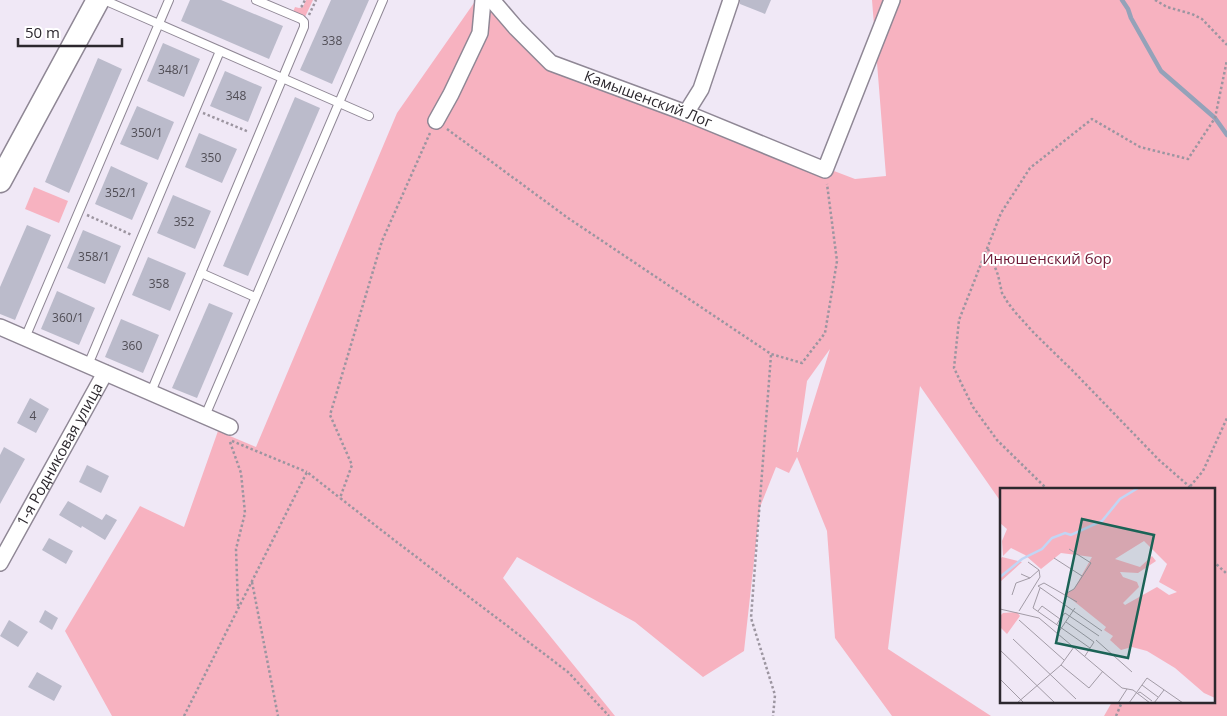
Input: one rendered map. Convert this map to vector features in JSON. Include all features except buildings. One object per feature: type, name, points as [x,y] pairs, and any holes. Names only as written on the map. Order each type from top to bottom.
[{"type":"street","points":[[1,178],[98,0]]},
{"type":"street","points":[[436,121],[480,33],[483,0]]},
{"type":"street","name":"Камышенский Лог","points":[[492,0],[516,28],[551,63],[826,170]]},
{"type":"street","points":[[686,114],[701,89],[731,0]]},
{"type":"street","points":[[826,170],[892,0]]},
{"type":"street","points":[[0,327],[231,426]]},
{"type":"street","name":"1-я Родниковая улица","points":[[0,563],[105,372]]},
{"type":"lane","points":[[104,0],[369,116]]},
{"type":"lane","points":[[25,338],[168,0]]},
{"type":"lane","points":[[151,392],[304,27],[304,22],[301,18],[256,0]]},
{"type":"lane","points":[[205,416],[383,0]]},
{"type":"lane","points":[[88,365],[220,51]]},
{"type":"lane","points":[[201,273],[255,297]]},
{"type":"path","points":[[304,22],[309,16],[316,0]]},
{"type":"path","points":[[1155,0],[1167,7],[1202,19],[1227,45]]},
{"type":"path","points":[[1046,488],[997,440],[973,407],[954,368],[959,320],[1001,213],[1030,168],[1092,119],[1140,147],[1188,159],[1215,118],[1227,60]]},
{"type":"path","points":[[195,109],[258,136]]},
{"type":"path","points":[[340,498],[352,465],[330,415],[382,241],[436,121],[568,218],[771,354],[802,363],[825,333],[838,261],[826,170]]},
{"type":"path","points":[[79,212],[141,238]]},
{"type":"path","points":[[987,249],[998,276],[1002,293],[1015,312],[1188,488],[1203,471],[1227,418]]},
{"type":"path","points":[[771,354],[751,618],[775,695],[774,716]]},
{"type":"path","points":[[238,607],[236,548],[245,513],[241,473],[230,440],[307,472],[568,672],[609,716]]},
{"type":"path","points":[[184,716],[307,472]]},
{"type":"path","points":[[1214,562],[1227,574]]},
{"type":"path","points":[[251,581],[278,716]]},
{"type":"path","points":[[1116,716],[1121,704]]},
{"type":"green space","points":[[306,0],[313,0],[305,17],[293,12],[295,7],[303,7]]},
{"type":"green space","name":"Инюшенский бор","points":[[476,0],[492,0],[551,63],[855,179],[886,176],[872,0],[1227,0],[1227,716],[1104,716],[1111,704],[1214,704],[1214,488],[1000,488],[1000,501],[920,386],[888,649],[991,716],[892,716],[835,638],[827,531],[797,457],[789,473],[776,467],[760,507],[744,651],[703,677],[635,622],[517,557],[503,578],[615,716],[112,716],[65,631],[140,506],[184,527],[218,431],[256,447],[397,113]],"holes":[[[830,349],[798,452],[807,381]]]},
{"type":"green space","points":[[34,187],[68,201],[59,223],[25,209]]},
{"type":"waterway","points":[[1122,0],[1161,71],[1215,118],[1227,135]]}]
